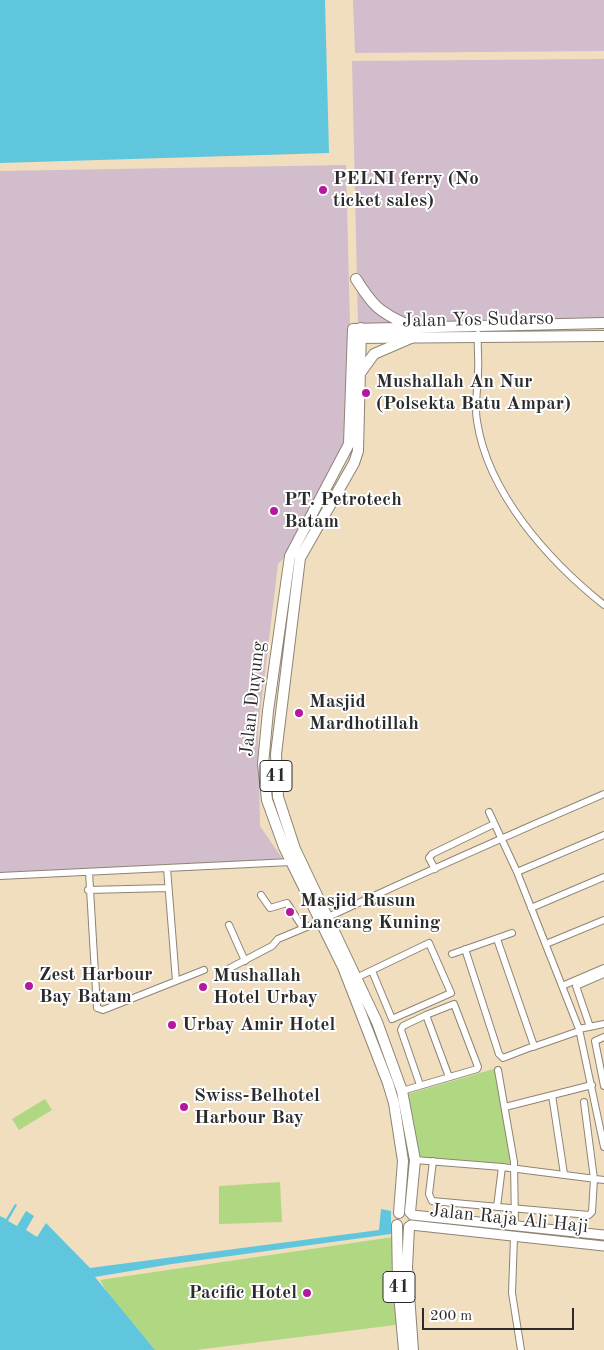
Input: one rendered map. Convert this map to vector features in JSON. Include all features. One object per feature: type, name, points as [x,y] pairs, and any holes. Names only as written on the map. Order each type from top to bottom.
[{"type":"main road","points":[[356,279],[374,305],[387,316],[411,326]]},
{"type":"main road","name":"Jalan Yos Sudarso","points":[[357,333],[411,326],[604,323]]},
{"type":"main road","name":"Jalan Yos Sudarso","points":[[357,333],[411,338],[604,336]]},
{"type":"main road","name":"Jalan Duyung","points":[[357,333],[360,374],[360,427],[356,456],[306,544],[298,567],[276,754],[278,797],[295,849],[324,919],[371,1019],[402,1091],[415,1160],[408,1219],[407,1266],[413,1350]]},
{"type":"main road","name":"Jalan Duyung","points":[[357,333],[349,444],[290,556],[268,711],[263,764],[266,792],[291,862],[356,978],[371,1019],[394,1102],[408,1219]]},
{"type":"main road","points":[[360,374],[365,363],[374,354],[411,338]]},
{"type":"main road","points":[[268,711],[281,712]]},
{"type":"main road","name":"Jalan Raja Ali Haji","points":[[408,1219],[452,1219],[604,1235]]},
{"type":"main road","name":"Jalan Raja Ali Haji","points":[[408,1219],[450,1230],[604,1246]]},
{"type":"main road","name":"41","points":[[404,1350],[398,1283],[398,1225],[404,1228],[408,1219]]},
{"type":"main road","points":[[450,1230],[452,1219]]},
{"type":"street","points":[[478,325],[477,421],[480,436],[497,481],[548,553],[573,580],[604,605]]},
{"type":"street","points":[[230,968],[272,946],[276,940],[501,838],[604,794]]},
{"type":"street","points":[[489,812],[517,872],[579,1030],[604,1143]]},
{"type":"street","points":[[435,869],[430,855],[494,824]]},
{"type":"street","points":[[517,872],[604,835]]},
{"type":"street","points":[[0,876],[291,862]]},
{"type":"street","points":[[167,868],[176,981]]},
{"type":"street","points":[[89,872],[88,890],[97,1008],[103,1010],[204,970]]},
{"type":"street","points":[[531,908],[604,877]]},
{"type":"street","points":[[88,890],[168,888]]},
{"type":"street","points":[[261,895],[270,908],[287,903],[303,928]]},
{"type":"street","points":[[546,944],[604,920]]},
{"type":"street","points":[[229,925],[245,961]]},
{"type":"street","points":[[452,954],[512,934]]},
{"type":"street","points":[[497,938],[533,1047]]},
{"type":"street","points":[[356,978],[429,944],[450,990],[448,996],[395,1019],[390,1016],[372,971]]},
{"type":"street","points":[[465,950],[501,1058],[579,1030],[604,1024]]},
{"type":"street","points":[[562,986],[604,968]]},
{"type":"street","points":[[590,1027],[576,986],[604,974]]},
{"type":"street","points":[[402,1091],[477,1068],[478,1064],[455,1005],[426,1015],[403,1026],[401,1030],[420,1085]]},
{"type":"street","points":[[426,1015],[449,1077]]},
{"type":"street","points":[[371,1019],[390,1016]]},
{"type":"street","points":[[604,1037],[595,1041],[604,1085]]},
{"type":"street","points":[[498,1070],[514,1169],[515,1225]]},
{"type":"street","points":[[505,1107],[592,1085]]},
{"type":"street","points":[[552,1095],[564,1174]]},
{"type":"street","points":[[433,1161],[430,1200],[588,1215],[592,1212],[594,1179],[584,1102]]},
{"type":"street","points":[[415,1160],[502,1167],[604,1180]]},
{"type":"street","points":[[497,1207],[502,1167]]},
{"type":"street","points":[[514,1237],[512,1293],[521,1350]]},
{"type":"shaded area","points":[[353,0],[604,0],[604,51],[355,53]]},
{"type":"shaded area","points":[[604,59],[604,321],[358,325],[352,61]]},
{"type":"shaded area","points":[[346,165],[353,447],[297,544],[278,564],[258,730],[260,826],[284,861],[0,876],[0,171]]},
{"type":"green space","points":[[497,1068],[513,1168],[415,1159],[408,1094]]},
{"type":"green space","points":[[45,1099],[52,1110],[19,1130],[12,1119]]},
{"type":"green space","points":[[280,1182],[282,1222],[219,1224],[219,1186]]},
{"type":"green space","points":[[400,1236],[403,1324],[196,1350],[155,1350],[109,1295],[100,1280]]},
{"type":"water","points":[[0,0],[325,0],[329,153],[0,163]]},
{"type":"water","points":[[15,1204],[17,1205],[8,1221],[17,1226],[26,1211],[34,1216],[26,1230],[37,1237],[46,1223],[90,1268],[379,1230],[381,1209],[391,1211],[391,1234],[172,1264],[95,1277],[155,1350],[0,1350],[0,1216],[6,1219]]},
{"type":"place","name":"PELNI ferry (No ticket sales)","points":[[323,190]]},
{"type":"place","name":"Mushallah An Nur (Polsekta Batu Ampar)","points":[[366,393]]},
{"type":"place","name":"PT. Petrotech Batam","points":[[274,511]]},
{"type":"place","name":"Masjid Mardhotillah","points":[[299,713]]},
{"type":"place","name":"Masjid Rusun Lancang Kuning","points":[[290,912]]},
{"type":"place","name":"Zest Harbour Bay Batam","points":[[29,986]]},
{"type":"place","name":"Mushallah Hotel Urbay","points":[[203,987]]},
{"type":"place","name":"Urbay Amir Hotel","points":[[172,1025]]},
{"type":"place","name":"Swiss-Belhotel Harbour Bay","points":[[184,1107]]},
{"type":"place","name":"Pacific Hotel","points":[[307,1293]]}]
